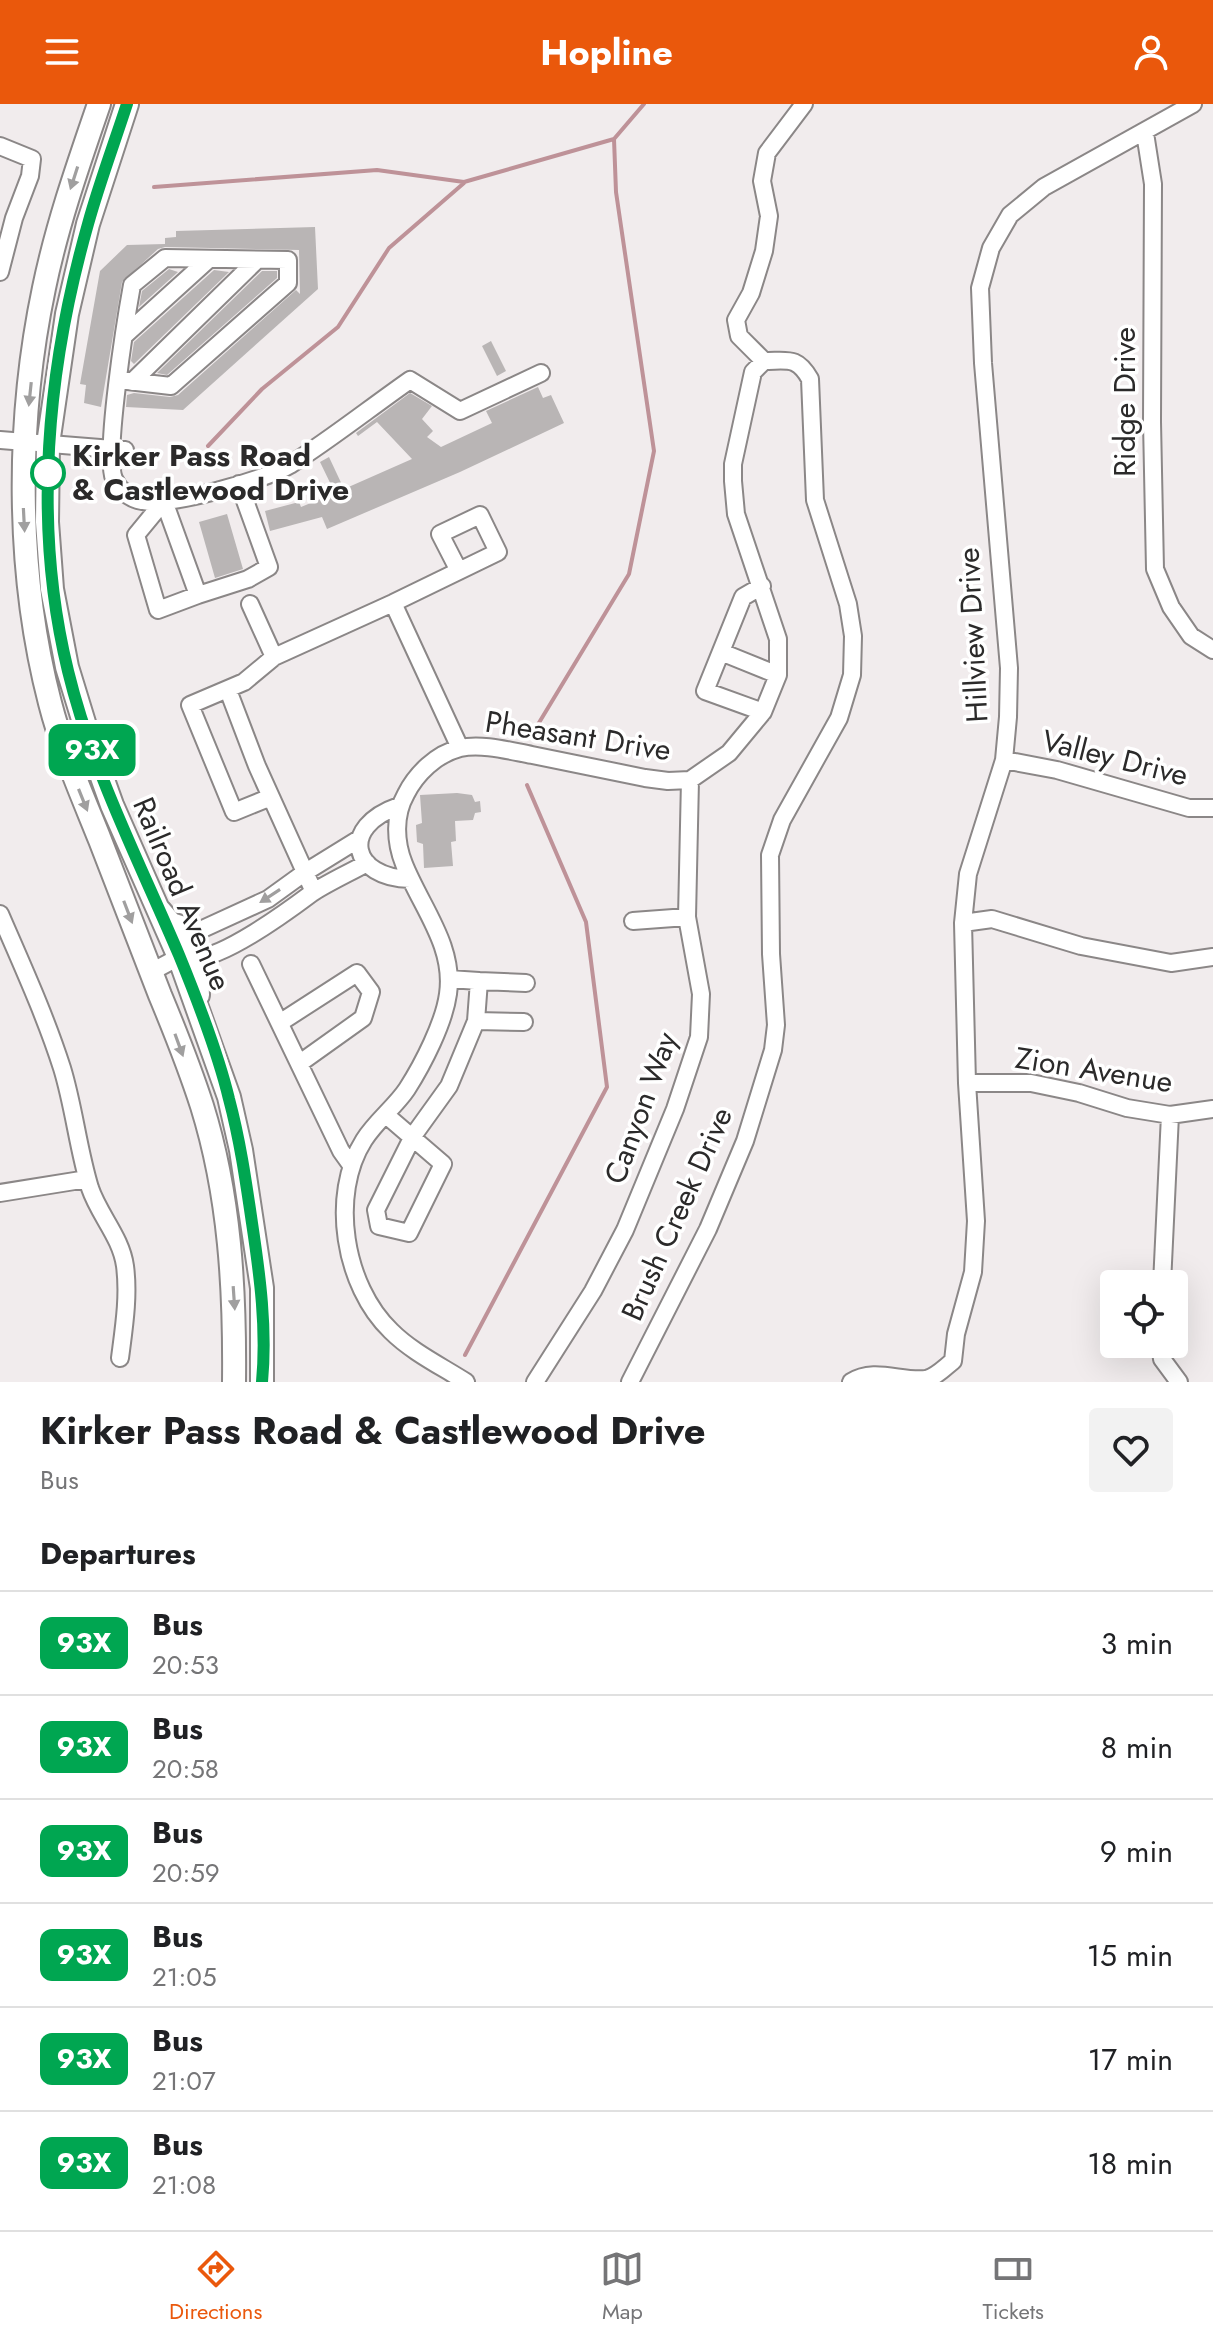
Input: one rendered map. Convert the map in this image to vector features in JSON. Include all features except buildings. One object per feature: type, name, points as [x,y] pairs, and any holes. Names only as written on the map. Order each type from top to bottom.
[{"type":"highway","name":"Railroad Avenue","points":[[99,104],[61,219],[43,291],[24,442],[26,565],[36,644],[50,705],[70,766],[202,1107],[223,1190],[233,1294],[234,1382]]},
{"type":"highway","name":"Railroad Avenue","points":[[127,104],[88,224],[67,314],[48,444],[47,522],[52,589],[78,708],[112,805],[179,957],[229,1097],[241,1150],[262,1288],[262,1382]]},
{"type":"highway","points":[[157,908],[171,924],[196,932]]},
{"type":"highway","points":[[203,959],[197,975],[197,990],[207,1035]]},
{"type":"street","name":"Hillview Drive","points":[[851,1382],[877,1375],[928,1379],[953,1361],[956,1334],[973,1272],[976,1221],[967,1083],[963,923],[968,874],[1004,760],[1009,668],[983,363],[980,288],[991,248],[1010,215],[1044,187],[1193,104]]},
{"type":"street","points":[[764,361],[739,336],[736,320],[751,293],[764,251],[769,216],[762,181],[767,153],[802,105]]},
{"type":"street","name":"Ridge Drive","points":[[1145,133],[1153,184],[1155,569],[1171,607],[1191,636],[1213,650]]},
{"type":"street","points":[[0,146],[32,159],[30,176],[14,218],[0,272]]},
{"type":"street","points":[[126,381],[171,386],[288,283],[288,260],[165,258],[132,285],[125,335],[126,381],[118,450],[111,464],[121,491],[141,501],[164,501],[239,484],[287,467],[410,380],[460,411],[541,373]]},
{"type":"street","points":[[125,335],[209,259]]},
{"type":"street","points":[[126,381],[257,260]]},
{"type":"street","name":"Pheasant Drive","points":[[410,879],[397,836],[399,806],[411,783],[433,761],[460,748],[490,748],[668,781],[690,780],[729,753],[763,712],[778,675],[778,639],[736,514],[733,464],[753,372],[764,361]]},
{"type":"street","name":"Brush Creek Drive","points":[[630,1382],[708,1229],[745,1141],[773,1050],[776,1025],[771,954],[770,855],[782,820],[839,718],[852,675],[853,636],[848,604],[815,500],[810,379],[795,361],[764,361]]},
{"type":"street","points":[[0,440],[118,450]]},
{"type":"street","points":[[164,501],[136,535],[158,610],[248,579],[269,567],[239,484]]},
{"type":"street","points":[[164,501],[198,595]]},
{"type":"street","points":[[271,797],[234,812],[190,705],[244,682],[274,657],[459,571]]},
{"type":"street","points":[[762,586],[743,597],[705,691],[763,712]]},
{"type":"street","points":[[393,603],[460,748]]},
{"type":"street","points":[[250,604],[274,657]]},
{"type":"street","points":[[721,652],[778,675]]},
{"type":"street","points":[[228,690],[314,892]]},
{"type":"street","name":"Valley Drive","points":[[1004,760],[1057,770],[1189,808],[1213,808]]},
{"type":"street","name":"Canyon Way","points":[[535,1382],[593,1291],[620,1240],[675,1109],[699,1037],[701,994],[687,917],[690,780]]},
{"type":"street","name":"Pheasant Drive","points":[[196,932],[268,899],[359,839],[368,822],[381,812],[399,806]]},
{"type":"street","points":[[359,839],[367,863],[380,875],[410,879],[437,927],[449,979],[448,997],[431,1044],[407,1089],[365,1138],[351,1165],[345,1188],[345,1218],[357,1276],[369,1302],[390,1330],[466,1382]]},
{"type":"street","points":[[179,957],[203,959],[367,863]]},
{"type":"street","points":[[0,914],[63,1071],[96,1206],[118,1242],[124,1262],[125,1314],[120,1358]]},
{"type":"street","points":[[633,921],[687,917]]},
{"type":"street","points":[[963,923],[992,919],[1081,946],[1171,963],[1213,957]]},
{"type":"street","points":[[151,972],[179,957],[196,932]]},
{"type":"street","points":[[251,964],[341,1151],[351,1165]]},
{"type":"street","points":[[281,1022],[357,973],[371,992],[363,1018],[300,1063]]},
{"type":"street","points":[[449,979],[526,983]]},
{"type":"street","points":[[386,1115],[413,1136],[443,1164],[409,1233],[379,1226],[376,1210],[413,1136],[449,1086],[476,1021],[479,981]]},
{"type":"street","points":[[476,1021],[524,1022]]},
{"type":"street","name":"Zion Avenue","points":[[967,1083],[1031,1083],[1079,1093],[1127,1108],[1170,1115],[1213,1109]]},
{"type":"street","points":[[1163,1270],[1170,1115]]},
{"type":"street","points":[[0,1193],[87,1179]]},
{"type":"street","points":[[1162,1358],[1179,1382]]},
{"type":"waterway","points":[[537,726],[629,574],[654,451],[616,192],[614,139],[644,104]]},
{"type":"waterway","points":[[154,187],[377,170],[464,182],[614,139]]},
{"type":"waterway","points":[[208,446],[262,389],[338,327],[389,248],[464,183]]},
{"type":"waterway","points":[[465,1355],[607,1087],[586,922],[527,785]]},
{"type":"bus line","name":"93X","points":[[127,104],[88,224],[67,314],[48,444],[47,522],[52,589],[67,667],[93,752],[112,805],[179,957],[229,1097],[241,1150],[262,1288],[262,1382]]},
{"type":"place","name":"Kirker Pass Road & Castlewood Drive","points":[[48,473]]}]
